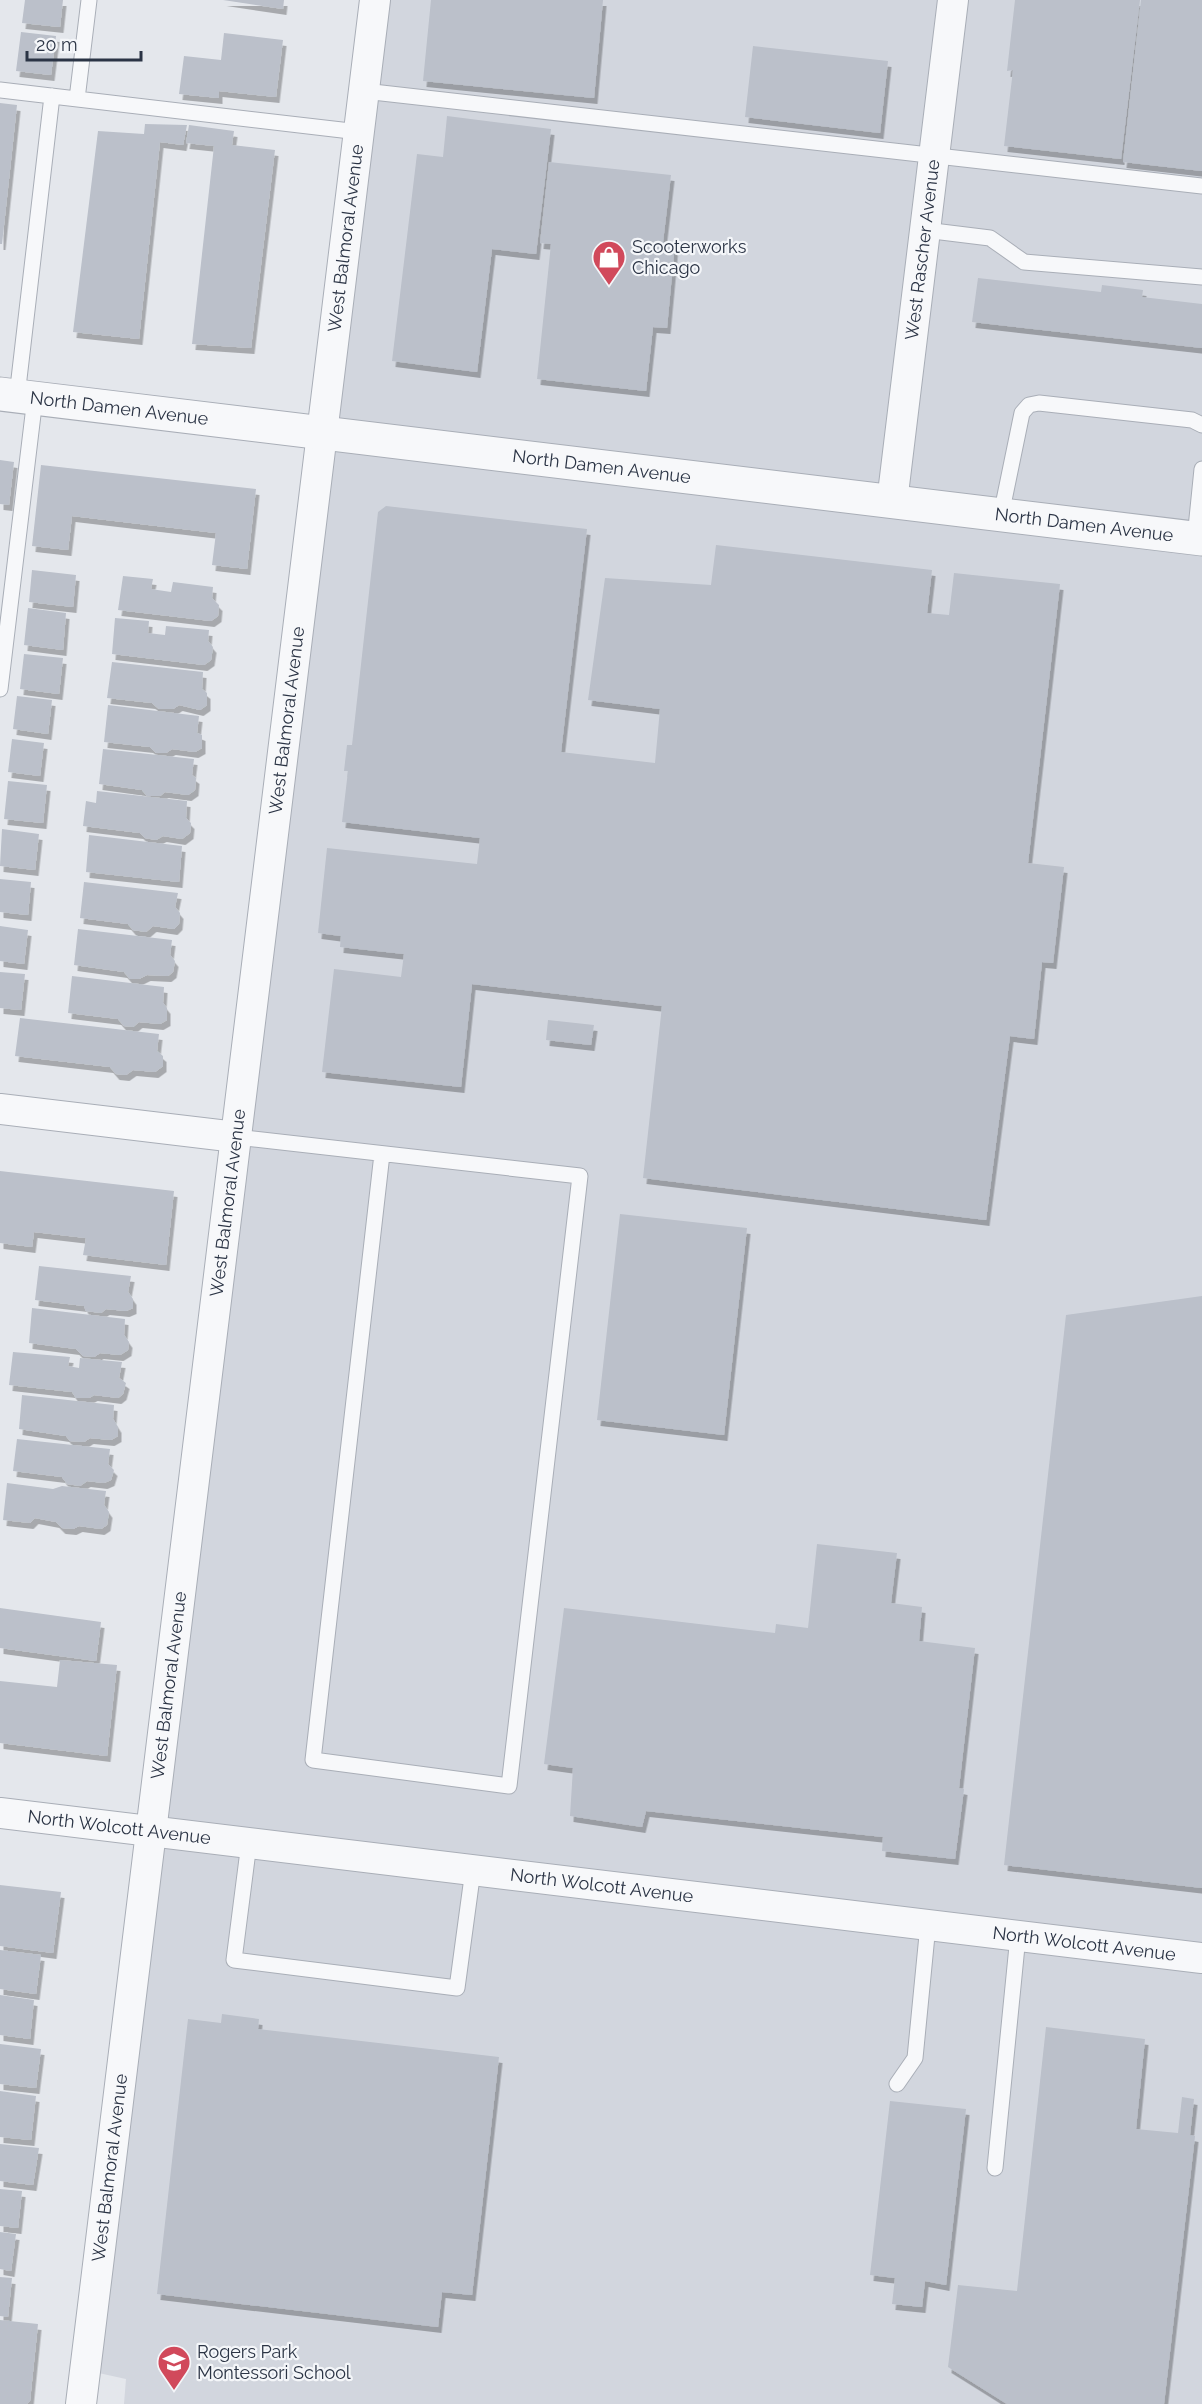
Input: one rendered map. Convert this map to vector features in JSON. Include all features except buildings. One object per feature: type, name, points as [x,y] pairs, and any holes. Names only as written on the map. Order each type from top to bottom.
[{"type":"street","name":"West Balmoral Avenue","points":[[81,2404],[375,0]]},
{"type":"street","name":"West Rascher Avenue","points":[[892,502],[953,0]]},
{"type":"street","name":"North Damen Avenue","points":[[17,396],[1199,539]]},
{"type":"street","points":[[0,1109],[236,1137]]},
{"type":"street","name":"North Wolcott Avenue","points":[[0,1813],[1202,1958]]},
{"type":"lane","points":[[77,99],[89,0]]},
{"type":"lane","points":[[0,90],[359,132]]},
{"type":"lane","points":[[364,91],[1202,186]]},
{"type":"lane","points":[[0,689],[17,396],[52,96]]},
{"type":"lane","points":[[925,230],[990,238],[1024,262],[1202,277]]},
{"type":"lane","points":[[1001,515],[1022,412],[1029,405],[1039,403],[1192,420],[1202,425]]},
{"type":"lane","points":[[1199,539],[1202,469]]},
{"type":"lane","points":[[236,1137],[580,1176],[509,1786],[313,1760],[382,1154]]},
{"type":"lane","points":[[249,1843],[234,1960],[458,1989],[473,1870]]},
{"type":"lane","points":[[897,2084],[915,2058],[928,1925]]},
{"type":"lane","points":[[995,2168],[1018,1936]]},
{"type":"shaded area","points":[[376,0],[1202,0],[1202,2404],[124,2404],[126,2379],[94,2372]]},
{"type":"place","name":"Scooterworks Chicago","points":[[609,286]]},
{"type":"place","name":"Rogers Park Montessori School","points":[[174,2391]]}]
